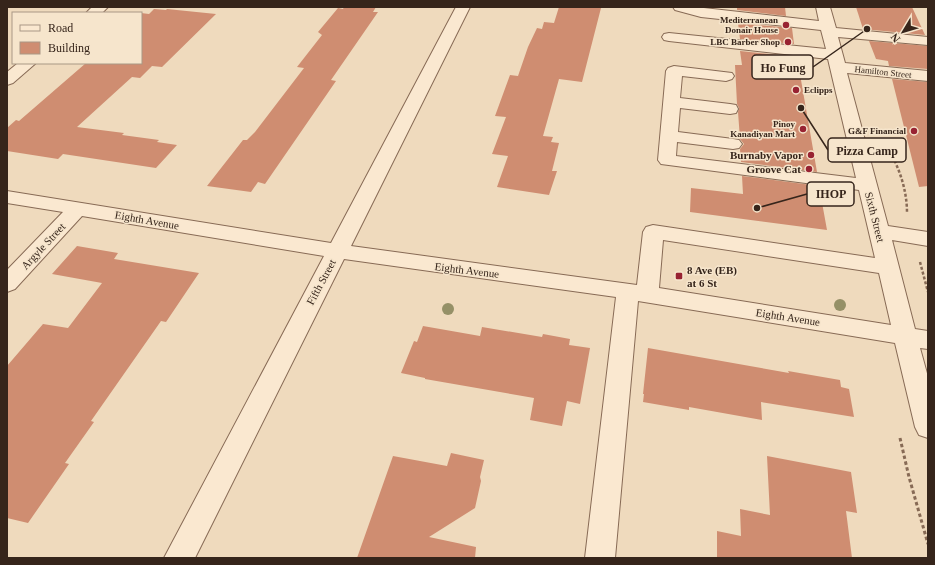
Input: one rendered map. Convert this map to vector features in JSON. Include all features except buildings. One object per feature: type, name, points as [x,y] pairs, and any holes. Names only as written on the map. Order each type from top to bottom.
[{"type":"street","name":"Fifth Street","points":[[178,558],[464,7]]},
{"type":"street","points":[[680,7],[701,13],[928,41]]},
{"type":"street","name":"Sixth Street","points":[[823,7],[888,267],[916,339],[928,427]]},
{"type":"street","name":"Hamilton Street","points":[[669,36],[928,76]]},
{"type":"street","points":[[7,80],[27,64]]},
{"type":"street","points":[[726,76],[674,70],[667,160],[867,185]]},
{"type":"street","points":[[672,102],[730,109]]},
{"type":"street","points":[[669,136],[733,144]]},
{"type":"street","name":"Eighth Avenue","points":[[7,197],[337,251],[638,292],[916,339]]},
{"type":"street","name":"Argyle Street","points":[[7,284],[78,208]]},
{"type":"street","points":[[879,231],[923,248]]},
{"type":"street","points":[[600,558],[638,292],[653,232],[888,267]]},
{"type":"path","points":[[883,138],[885,145],[894,157],[908,198],[906,217]]},
{"type":"path","points":[[923,248],[928,292]]},
{"type":"path","points":[[899,432],[909,477],[928,544]]},
{"type":"place","name":"Mediterranean Donair House","points":[[786,25]]},
{"type":"place","name":"Ho Fung","points":[[867,29]]},
{"type":"place","name":"LBC Barber Shop","points":[[788,42]]},
{"type":"place","name":"Eclipps","points":[[796,90]]},
{"type":"place","name":"Pizza Camp","points":[[801,108]]},
{"type":"place","name":"Pinoy Kanadiyan Mart","points":[[803,129]]},
{"type":"place","name":"G&F Financial","points":[[914,131]]},
{"type":"place","name":"Burnaby Vapor","points":[[811,155]]},
{"type":"place","name":"Groove Cat","points":[[809,169]]},
{"type":"place","name":"IHOP","points":[[757,208]]},
{"type":"place","name":"8 Ave (EB) at 6 St","points":[[679,276]]}]
